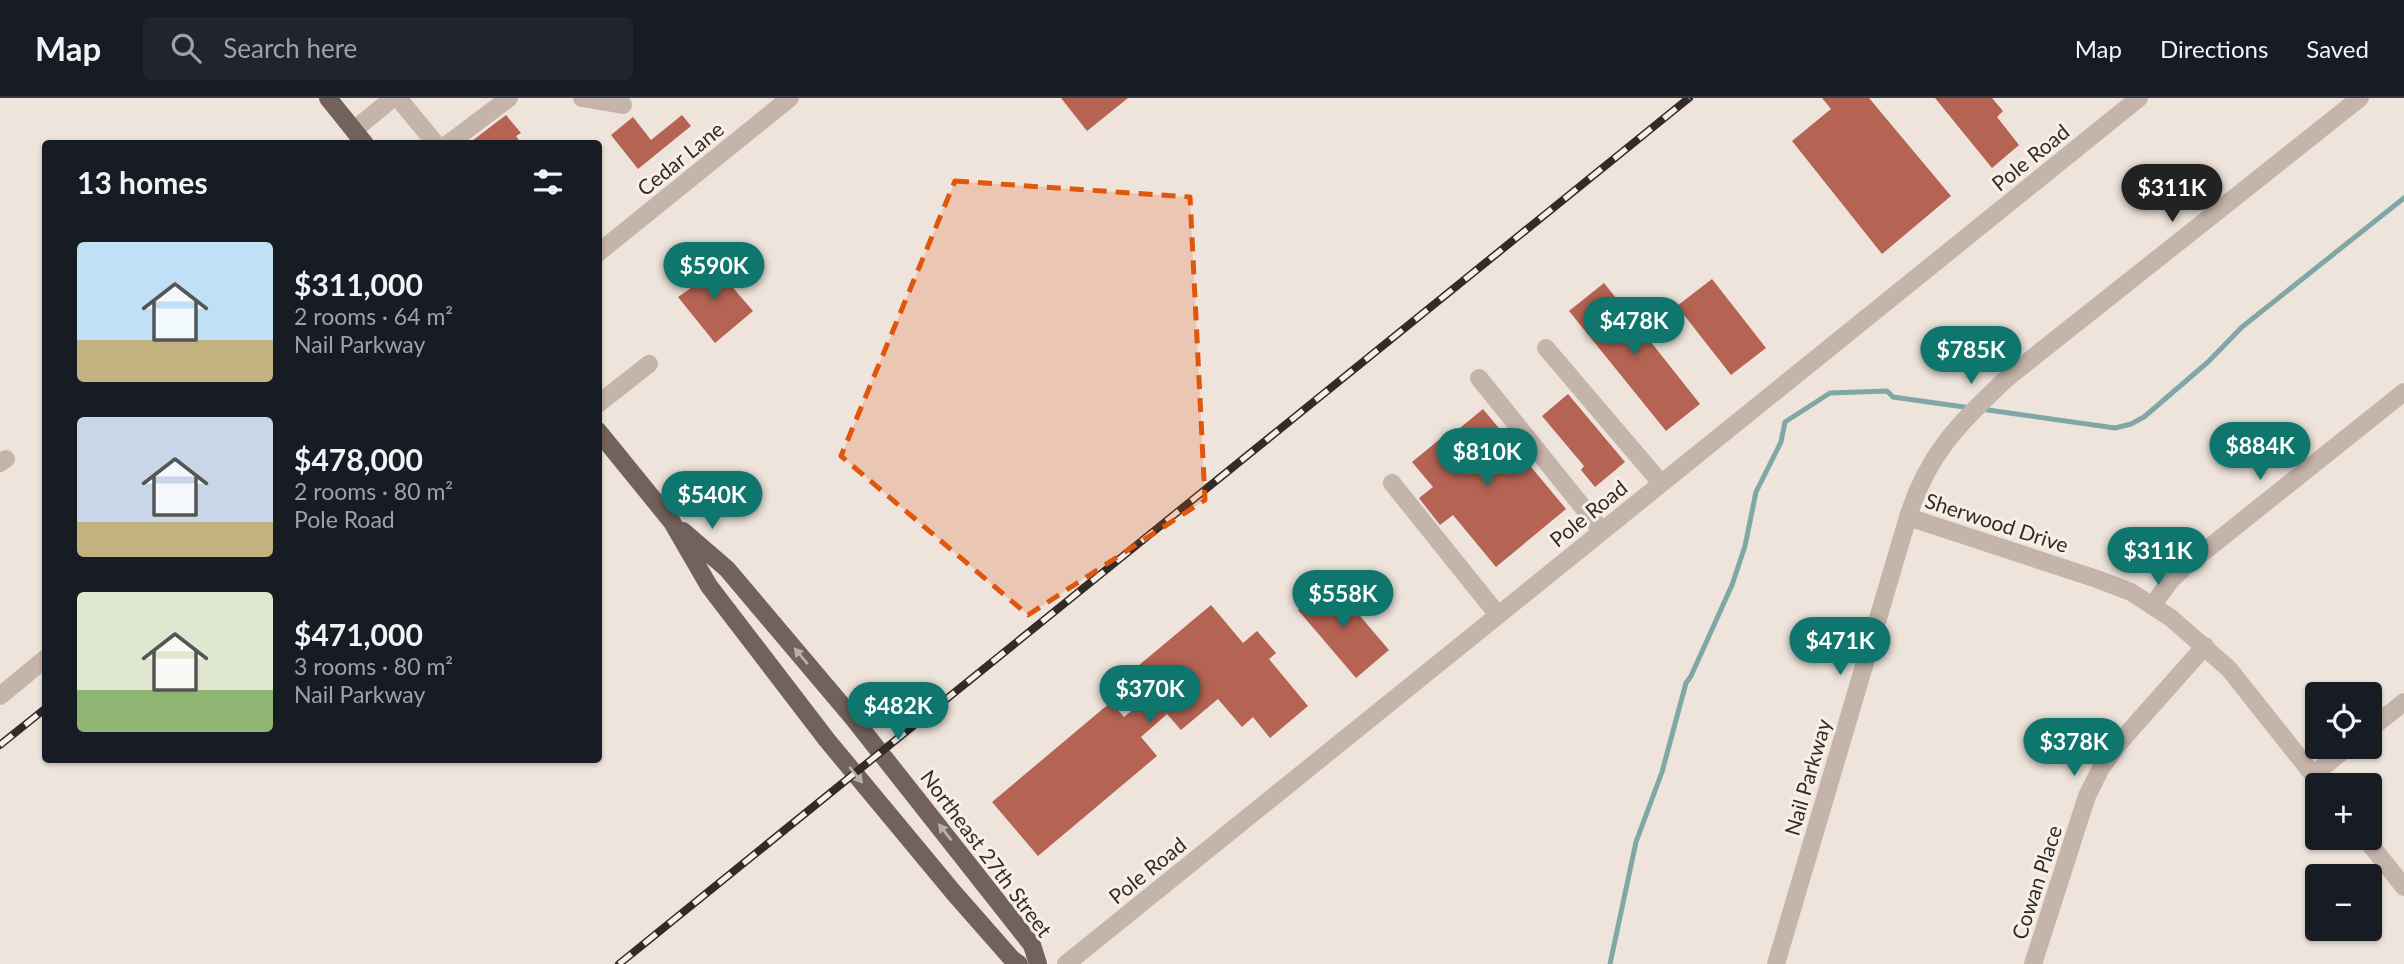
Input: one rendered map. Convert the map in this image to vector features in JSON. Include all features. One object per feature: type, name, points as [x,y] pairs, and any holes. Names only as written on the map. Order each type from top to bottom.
[{"type":"main road","points":[[328,98],[360,137]]},
{"type":"main road","name":"Northeast 27th Street","points":[[602,436],[672,522],[709,586],[827,740],[954,893],[1019,964]]},
{"type":"main road","name":"Northeast 27th Street","points":[[672,522],[727,569],[853,718],[1032,945],[1038,964]]},
{"type":"street","points":[[360,137],[396,98],[433,140]]},
{"type":"street","points":[[453,140],[509,98]]},
{"type":"street","points":[[582,98],[623,105]]},
{"type":"street","name":"Cedar Lane","points":[[602,250],[790,98]]},
{"type":"street","name":"Pole Road","points":[[1066,964],[2139,98]]},
{"type":"street","name":"Nail Parkway","points":[[1776,964],[1920,481],[1963,420],[2006,379],[2360,98]]},
{"type":"street","points":[[1546,348],[1661,483]]},
{"type":"street","points":[[602,401],[649,364]]},
{"type":"street","points":[[1479,378],[1602,531]]},
{"type":"street","points":[[2152,606],[2171,580],[2186,566],[2404,392]]},
{"type":"street","points":[[1392,483],[1498,615]]},
{"type":"street","name":"Sherwood Drive","points":[[1908,517],[2131,592],[2171,618],[2229,669],[2312,773]]},
{"type":"street","name":"Cowan Place","points":[[2033,964],[2087,796],[2101,768],[2119,743],[2205,646]]},
{"type":"street","points":[[3,686],[42,661]]},
{"type":"street","points":[[2382,720],[2404,702]]},
{"type":"street","points":[[2324,773],[2337,759]]},
{"type":"street","points":[[2375,850],[2404,887]]},
{"type":"highlighted area","points":[[955,181],[1190,197],[1205,500],[1028,615],[841,456]]},
{"type":"building","points":[[1061,98],[1128,98],[1087,131]]},
{"type":"building","points":[[1822,98],[1869,98],[1951,196],[1882,254],[1792,141],[1831,109]]},
{"type":"building","points":[[1935,98],[1992,98],[2003,111],[1997,117],[2019,145],[1992,168]]},
{"type":"building","points":[[506,115],[521,133],[516,136],[519,140],[473,140]]},
{"type":"building","points":[[682,115],[691,126],[638,169],[611,135],[633,117],[651,140]]},
{"type":"building","points":[[699,259],[709,272],[716,268],[753,311],[715,343],[678,297],[694,286],[685,271]]},
{"type":"building","points":[[1712,279],[1766,348],[1731,375],[1677,306]]},
{"type":"building","points":[[1604,283],[1700,404],[1666,431],[1569,311]]},
{"type":"building","points":[[1568,394],[1625,462],[1595,487],[1581,470],[1584,466],[1542,416]]},
{"type":"building","points":[[1483,409],[1566,509],[1496,567],[1453,515],[1440,525],[1419,498],[1433,487],[1412,462],[1440,439],[1443,442]]},
{"type":"building","points":[[1331,582],[1389,650],[1356,678],[1298,610]]},
{"type":"building","points":[[1211,605],[1243,643],[1257,631],[1276,653],[1269,659],[1308,706],[1270,738],[1253,717],[1242,727],[1218,699],[1181,730],[1167,714],[1141,737],[1157,756],[1038,856],[992,802],[1111,702],[1124,717],[1152,694],[1132,671]]},
{"type":"waterway","points":[[1981,409],[2115,428],[2131,424],[2144,417],[2208,362],[2242,327],[2404,198]]},
{"type":"waterway","points":[[1610,964],[1636,842],[1662,772],[1686,683],[1732,585],[1745,546],[1756,492],[1781,442],[1785,422],[1830,393],[1887,391],[1893,397],[1971,408]]},
{"type":"railway","points":[[619,964],[1689,98]]},
{"type":"railway","points":[[0,745],[42,711]]}]
